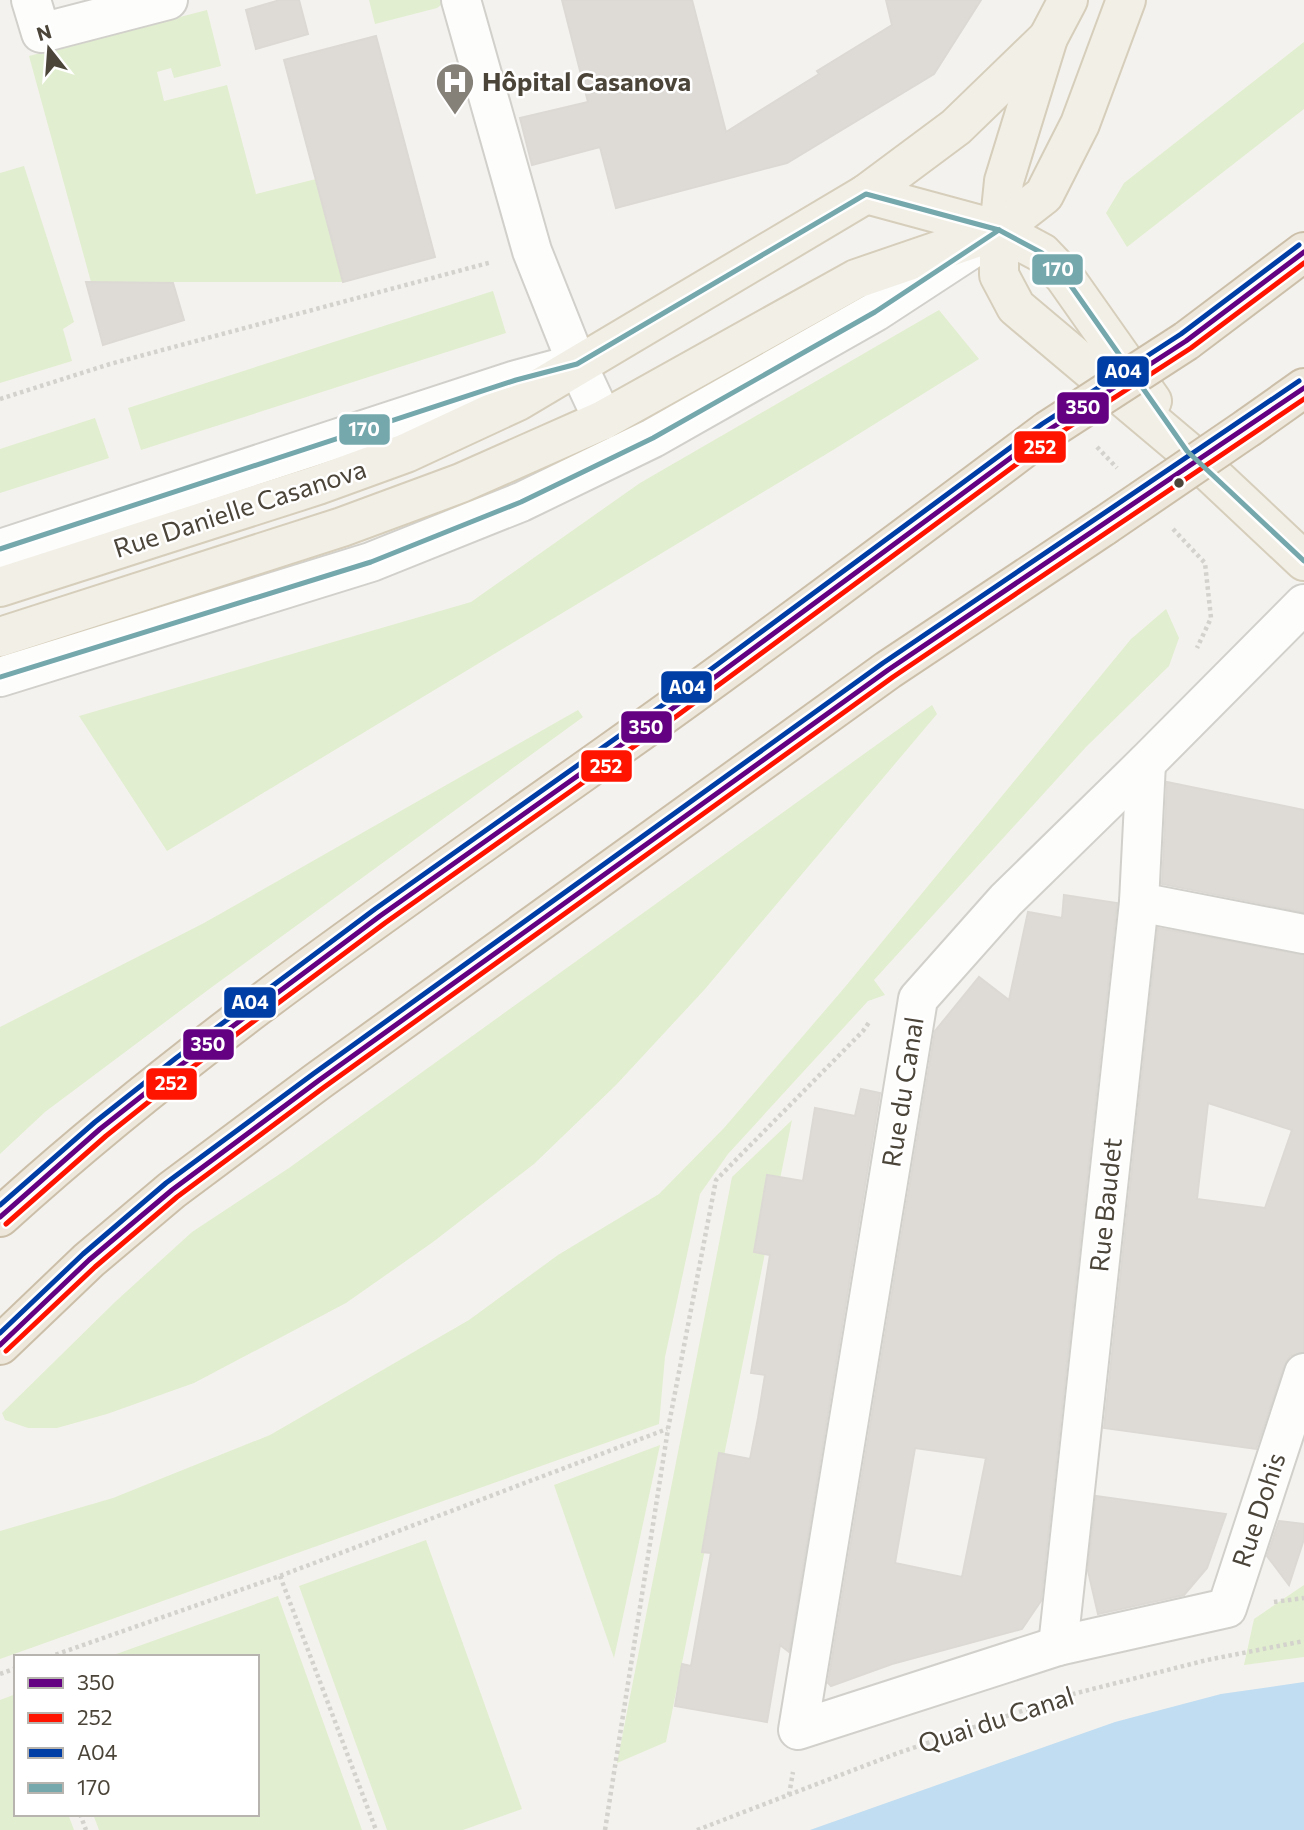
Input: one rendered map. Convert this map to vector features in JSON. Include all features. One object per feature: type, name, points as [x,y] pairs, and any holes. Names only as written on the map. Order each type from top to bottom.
[{"type":"highway","points":[[0,1217],[100,1129],[380,916],[669,711],[1047,431],[1186,341],[1304,252]]},
{"type":"highway","points":[[0,1345],[89,1260],[172,1190],[307,1088],[888,670],[1304,388]]},
{"type":"main road","points":[[1068,0],[1048,38],[1004,181],[999,230],[999,275],[1016,307],[1187,451],[1304,561]]},
{"type":"main road","name":"Rue Danielle Casanova","points":[[0,637],[342,527],[461,483],[603,419],[856,279],[999,230],[1044,195],[1080,124],[1126,0]]},
{"type":"main road","name":"Rue Danielle Casanova","points":[[0,587],[318,485],[406,453],[518,401],[866,194],[956,127],[1048,38]]},
{"type":"main road","points":[[866,194],[999,230],[1042,253],[1064,276],[1187,451]]},
{"type":"street","points":[[32,0],[41,33],[168,0]]},
{"type":"street","points":[[461,0],[532,251],[577,364],[603,419]]},
{"type":"street","points":[[0,677],[371,562],[521,502],[665,432],[875,312],[999,230]]},
{"type":"street","points":[[0,549],[516,380],[577,364]]},
{"type":"street","name":"Rue du Canal","points":[[798,1730],[918,999],[1006,900],[1304,604]]},
{"type":"street","name":"Rue Baudet","points":[[1058,1646],[1139,902],[1146,763]]},
{"type":"street","points":[[1139,902],[1304,934]]},
{"type":"street","name":"Rue Dohis","points":[[1227,1608],[1304,1373]]},
{"type":"street","name":"Quai du Canal","points":[[798,1730],[1058,1646],[1227,1608]]},
{"type":"path","points":[[0,399],[110,364],[532,251]]},
{"type":"path","points":[[1091,440],[1119,471]]},
{"type":"path","points":[[1167,522],[1205,563],[1211,618],[1193,656]]},
{"type":"path","points":[[606,1830],[668,1429],[716,1180],[871,1020]]},
{"type":"path","points":[[55,1655],[280,1576],[668,1429]]},
{"type":"path","points":[[280,1576],[376,1830]]},
{"type":"path","name":"Quai du Canal","points":[[697,1830],[898,1753],[1069,1695],[1207,1660],[1304,1641]]},
{"type":"green space","points":[[369,0],[446,1],[437,8],[375,24]]},
{"type":"green space","points":[[207,10],[221,66],[174,78],[171,68],[157,72],[164,101],[227,85],[256,194],[316,179],[343,282],[91,282],[29,56]]},
{"type":"green space","points":[[1304,42],[1304,109],[1127,247],[1106,213],[1124,183]]},
{"type":"green space","points":[[24,166],[74,322],[63,329],[72,361],[0,383],[0,173]]},
{"type":"green space","points":[[493,291],[506,333],[141,450],[128,408]]},
{"type":"green space","points":[[939,310],[979,359],[833,450],[167,851],[79,716],[471,602],[640,483]]},
{"type":"green space","points":[[95,418],[109,458],[0,493],[0,449]]},
{"type":"green space","points":[[1166,609],[1179,638],[1169,666],[1086,747],[874,980],[885,995],[868,1001],[728,1154],[700,1194],[665,1357],[659,1424],[0,1659],[0,1531],[113,1498],[270,1435],[469,1320],[558,1255],[659,1194],[724,1128],[845,987],[1131,639]]},
{"type":"green space","points":[[932,705],[937,714],[705,989],[616,1085],[534,1164],[433,1242],[346,1303],[194,1383],[107,1414],[57,1428],[28,1428],[5,1420],[2,1413],[115,1302],[192,1232],[289,1168]]},
{"type":"green space","points":[[578,710],[583,717],[45,1112],[0,1154],[0,1027],[204,923]]},
{"type":"green space","points":[[792,1120],[666,1742],[617,1763],[732,1177]]},
{"type":"green space","points":[[660,1445],[614,1658],[554,1485]]},
{"type":"green space","points":[[426,1540],[522,1809],[463,1830],[387,1830],[299,1586]]},
{"type":"green space","points":[[1304,1585],[1304,1657],[1244,1665],[1254,1619]]},
{"type":"green space","points":[[278,1596],[362,1830],[99,1830],[94,1816],[259,1816],[259,1655],[114,1655]]},
{"type":"green space","points":[[14,1695],[14,1816],[69,1816],[74,1830],[0,1830],[0,1700]]},
{"type":"water","points":[[1304,1682],[1304,1830],[810,1830],[1115,1722],[1221,1694]]},
{"type":"building","points":[[280,0],[299,0],[308,34],[256,49],[246,10]]},
{"type":"building","points":[[562,0],[692,0],[726,132],[892,25],[886,0],[981,0],[934,74],[787,163],[616,208],[600,147],[532,165],[520,118],[588,102]]},
{"type":"building","points":[[376,36],[435,257],[343,282],[284,60]]},
{"type":"building","points":[[86,282],[173,283],[184,320],[103,345]]},
{"type":"building","points":[[1167,782],[1304,810],[1304,912],[1162,884]]},
{"type":"building","points":[[1064,895],[1117,903],[1041,1601],[1022,1629],[892,1664],[831,1686],[828,1683],[935,1031],[979,977],[1009,1000],[1028,912],[1062,918]],"holes":[[[915,1448],[986,1458],[962,1577],[895,1563]]]},
{"type":"building","points":[[1158,928],[1304,955],[1304,1352],[1290,1356],[1284,1366],[1256,1449],[1104,1428]],"holes":[[[1208,1103],[1292,1130],[1265,1208],[1197,1199]]]},
{"type":"building","points":[[861,1089],[880,1093],[789,1652],[780,1645],[767,1722],[675,1706],[682,1664],[691,1666],[711,1553],[702,1552],[719,1453],[750,1459],[758,1418],[765,1375],[751,1373],[770,1255],[754,1252],[767,1175],[803,1181],[815,1108],[855,1116]]},
{"type":"building","points":[[1096,1496],[1226,1514],[1207,1568],[1184,1595],[1098,1614],[1088,1571]]},
{"type":"building","points":[[1279,1521],[1304,1524],[1304,1539],[1289,1585],[1267,1556]]},
{"type":"transit line","name":"170","points":[[0,549],[516,380],[577,364],[866,194],[999,230],[1042,253],[1064,276],[1187,451],[1304,561]]},
{"type":"transit line","name":"170","points":[[0,677],[371,562],[521,502],[653,438],[875,312],[999,230]]},
{"type":"transit line","name":"A04","points":[[0,1205],[95,1122],[176,1058],[375,909],[664,704],[1042,424],[1181,334],[1299,245]]},
{"type":"transit line","name":"350","points":[[0,1217],[100,1129],[380,916],[669,711],[1047,431],[1186,341],[1304,252]]},
{"type":"transit line","name":"252","points":[[6,1224],[106,1136],[186,1072],[385,923],[674,718],[1052,438],[1191,348],[1304,263]]},
{"type":"transit line","name":"A04","points":[[0,1333],[83,1254],[166,1183],[313,1074],[883,663],[1299,381]]},
{"type":"transit line","name":"350","points":[[0,1345],[89,1260],[172,1190],[318,1081],[888,670],[1304,388]]},
{"type":"transit line","name":"252","points":[[6,1351],[95,1267],[177,1197],[323,1088],[893,677],[1304,399]]},
{"type":"place","name":"Hôpital Casanova","points":[[455,116]]}]
